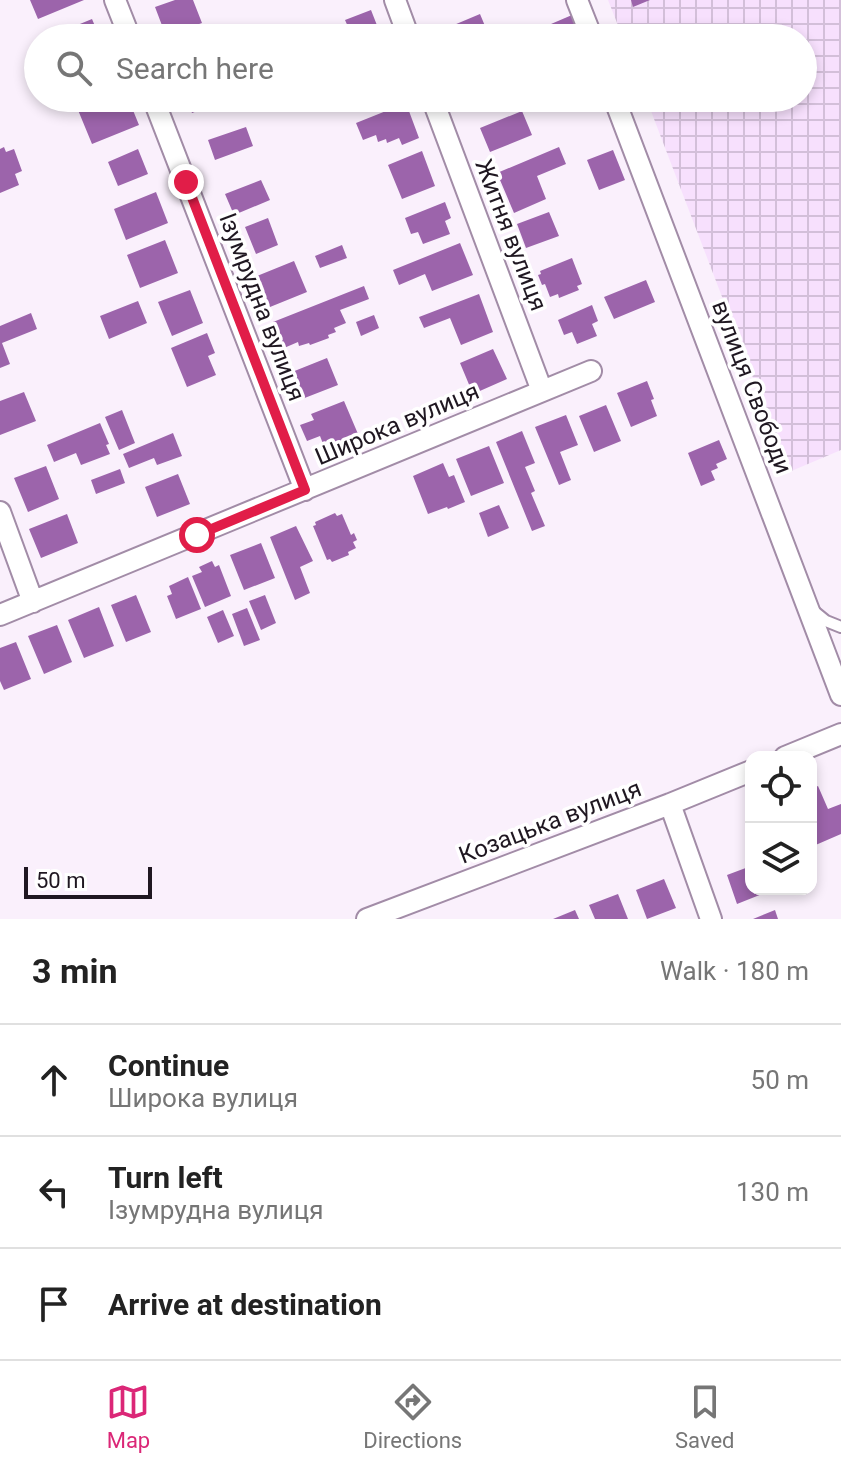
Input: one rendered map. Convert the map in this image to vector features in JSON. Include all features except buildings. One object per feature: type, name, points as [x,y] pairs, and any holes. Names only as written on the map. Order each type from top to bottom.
[{"type":"street","points":[[115,0],[124,24]]},
{"type":"street","points":[[395,0],[404,24]]},
{"type":"street","points":[[577,0],[586,24]]},
{"type":"street","name":"Ізумрудна вулиця","points":[[158,112],[305,490]]},
{"type":"street","name":"Житня вулиця","points":[[437,112],[542,391]]},
{"type":"street","name":"вулиця Свободи","points":[[619,112],[841,695]]},
{"type":"street","name":"Широка вулиця","points":[[0,615],[591,371]]},
{"type":"street","points":[[0,512],[33,602]]},
{"type":"street","points":[[800,751],[841,734]]},
{"type":"street","name":"Козацька вулиця","points":[[367,919],[745,773]]},
{"type":"street","points":[[670,804],[711,919]]},
{"type":"lane","points":[[807,606],[826,621],[841,627]]},
{"type":"shaded area","points":[[608,0],[841,0],[841,450],[789,472],[651,112],[817,112],[817,24],[617,24]]},
{"type":"route","points":[[186,182],[305,490],[197,535]]}]
